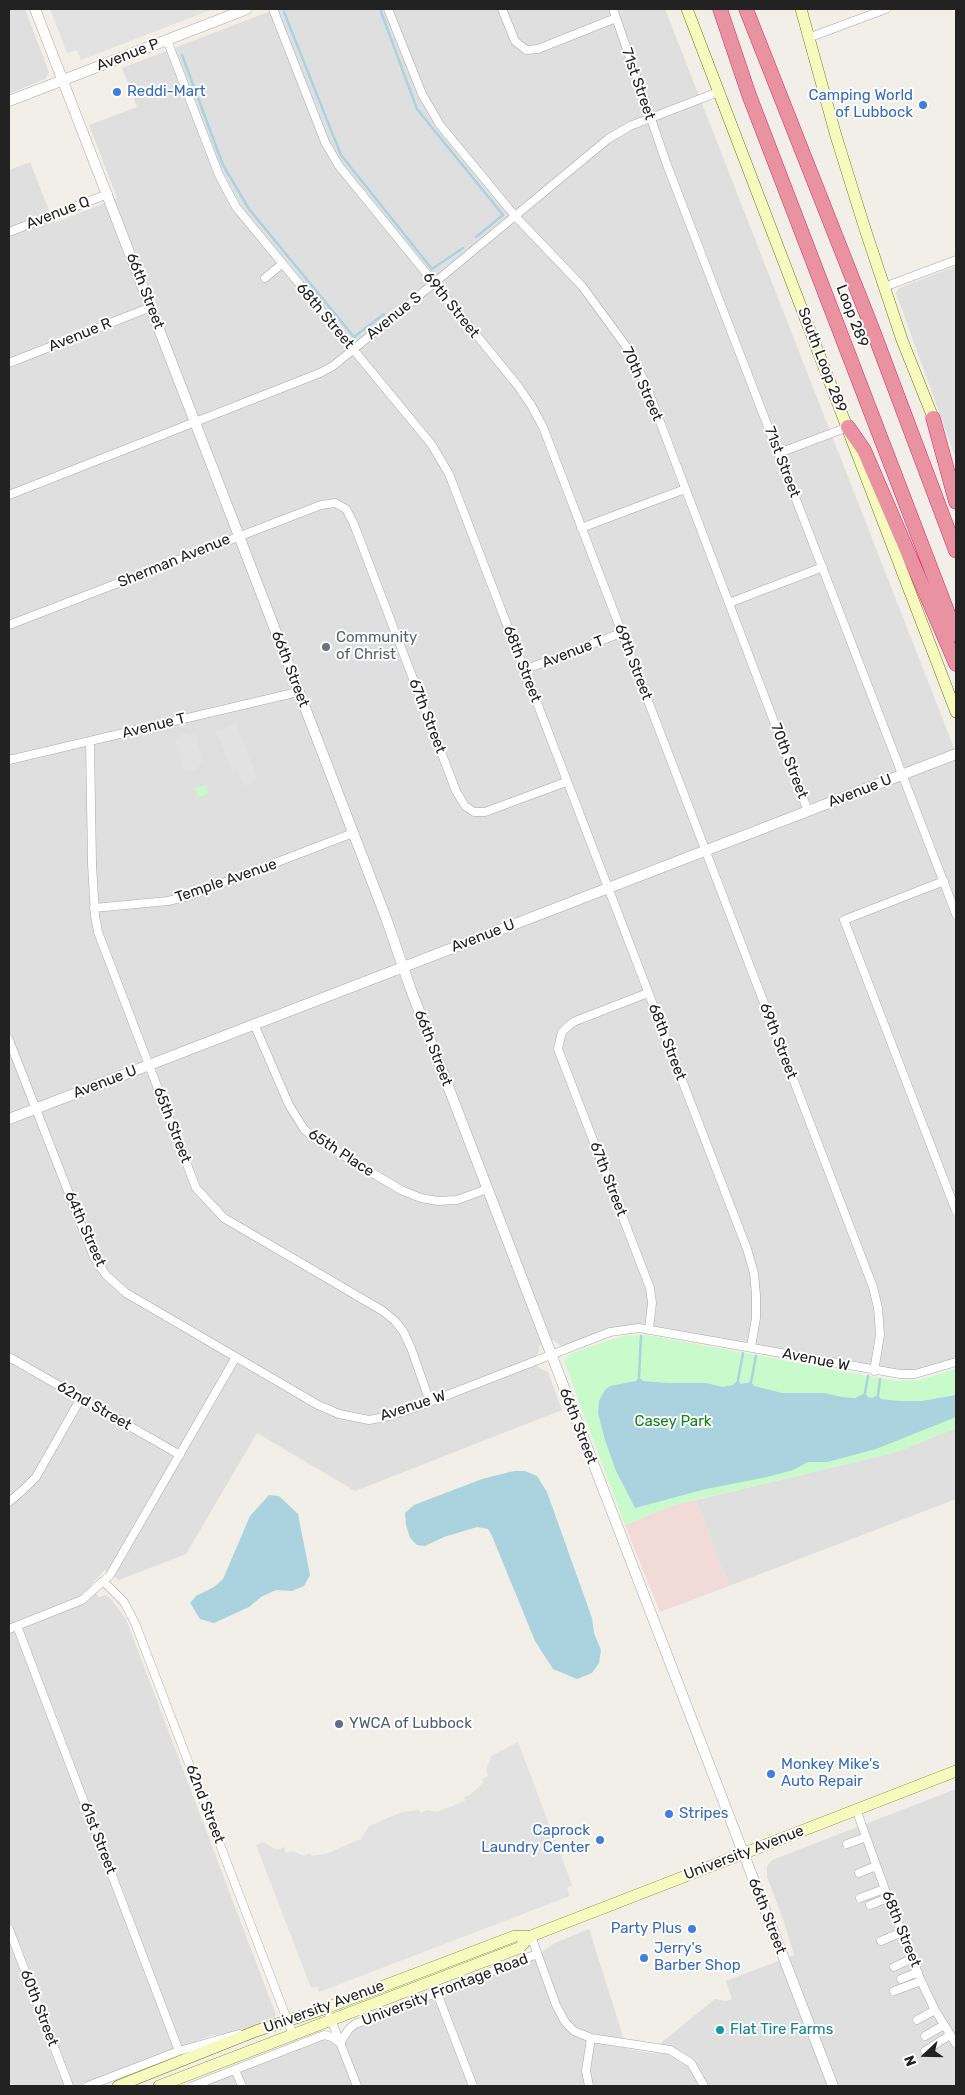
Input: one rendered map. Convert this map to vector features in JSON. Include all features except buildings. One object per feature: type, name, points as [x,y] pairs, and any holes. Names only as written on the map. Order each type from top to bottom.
[{"type":"highway","points":[[710,9],[735,73],[749,94]]},
{"type":"highway","name":"Loop 289","points":[[720,9],[749,94],[956,634]]},
{"type":"highway","name":"Loop 289","points":[[746,9],[780,92],[956,551]]},
{"type":"highway","points":[[754,9],[780,92]]},
{"type":"highway","points":[[934,418],[956,502]]},
{"type":"highway","points":[[848,427],[864,450],[956,664]]},
{"type":"main road","name":"South Loop 289","points":[[687,9],[956,712]]},
{"type":"main road","points":[[800,9],[836,136],[884,287],[902,340],[956,476]]},
{"type":"main road","name":"University Avenue","points":[[118,2086],[256,2032],[326,2008],[515,1936],[531,1936],[956,1771]]},
{"type":"main road","name":"University Avenue","points":[[159,2086],[518,1948],[531,1936]]},
{"type":"street","name":"66th Street","points":[[35,9],[108,194],[832,2086]]},
{"type":"street","name":"Avenue P","points":[[9,101],[247,9]]},
{"type":"street","name":"69th Street","points":[[274,9],[330,152],[349,180],[532,405],[543,427],[704,851],[873,1287],[878,1308],[880,1335],[874,1371]]},
{"type":"street","name":"70th Street","points":[[388,9],[432,114],[515,216],[582,286],[631,353],[646,385],[808,811]]},
{"type":"street","points":[[502,9],[515,41],[526,50],[538,49],[616,18]]},
{"type":"street","name":"71st Street","points":[[613,9],[650,118],[956,914]]},
{"type":"street","points":[[808,38],[886,9]]},
{"type":"street","name":"68th Street","points":[[167,40],[225,188],[245,219],[432,445],[444,464],[751,1263],[755,1283],[756,1306],[751,1347]]},
{"type":"street","name":"Avenue S","points":[[9,495],[308,379],[333,366],[608,138],[630,126],[718,92]]},
{"type":"street","name":"Avenue Q","points":[[9,232],[108,194]]},
{"type":"street","points":[[884,287],[956,260]]},
{"type":"street","points":[[265,278],[282,264]]},
{"type":"street","name":"Avenue R","points":[[9,363],[151,307]]},
{"type":"street","points":[[779,453],[848,427]]},
{"type":"street","points":[[581,528],[685,490]]},
{"type":"street","name":"Sherman Avenue","points":[[9,625],[320,504],[330,503],[341,506]]},
{"type":"street","name":"67th Street","points":[[341,506],[346,509],[353,522],[456,791],[465,806],[474,812],[480,813],[566,782]]},
{"type":"street","points":[[729,603],[822,567]]},
{"type":"street","name":"Avenue T","points":[[524,670],[622,633]]},
{"type":"street","name":"Avenue T","points":[[9,760],[298,692]]},
{"type":"street","name":"65th Street","points":[[90,742],[92,864],[94,908],[98,932],[196,1188],[207,1202],[224,1218],[383,1311],[395,1321],[404,1331],[430,1402]]},
{"type":"street","name":"Avenue U","points":[[9,1119],[956,754]]},
{"type":"street","name":"Temple Avenue","points":[[94,908],[168,901],[189,896],[353,833]]},
{"type":"street","points":[[944,881],[844,920],[956,1211]]},
{"type":"street","name":"67th Street","points":[[648,993],[578,1020],[567,1026],[558,1042],[560,1057],[650,1288],[652,1303],[649,1329]]},
{"type":"street","name":"65th Place","points":[[254,1024],[293,1114],[304,1129],[314,1138],[401,1190],[421,1198],[438,1201],[456,1200],[487,1188]]},
{"type":"street","name":"64th Street","points":[[9,1040],[94,1258],[106,1275],[126,1292],[236,1357]]},
{"type":"street","name":"Avenue W","points":[[236,1357],[318,1405],[339,1414],[369,1420],[385,1417],[430,1402],[610,1332],[639,1328],[874,1371],[915,1374],[956,1362]]},
{"type":"street","name":"62nd Street","points":[[9,1357],[180,1455]]},
{"type":"street","points":[[9,1629],[82,1600],[103,1581],[121,1558],[236,1357]]},
{"type":"street","points":[[9,1502],[36,1477],[80,1398]]},
{"type":"street","name":"62nd Street","points":[[103,1581],[124,1602],[136,1623],[293,2035]]},
{"type":"street","name":"61st Street","points":[[17,1626],[179,2051]]},
{"type":"street","name":"68th Street","points":[[856,1809],[884,1889],[921,1981],[935,2010],[956,2044]]},
{"type":"street","points":[[847,1844],[866,1837]]},
{"type":"street","points":[[859,1873],[876,1866]]},
{"type":"street","points":[[860,1898],[884,1889]]},
{"type":"street","points":[[870,1906],[888,1898]]},
{"type":"street","name":"60th Street","points":[[9,1929],[68,2086]]},
{"type":"street","points":[[881,1940],[902,1932]]},
{"type":"street","points":[[531,1936],[556,2004],[565,2022],[574,2031],[591,2038],[670,2050],[691,2063],[704,2086]]},
{"type":"street","name":"University Frontage Road","points":[[340,2042],[355,2024],[538,1954]]},
{"type":"street","points":[[894,1967],[912,1958]]},
{"type":"street","points":[[901,1979],[918,1972]]},
{"type":"street","points":[[894,1991],[921,1981]]},
{"type":"street","points":[[437,1993],[473,2086]]},
{"type":"street","points":[[326,2008],[356,2086]]},
{"type":"street","points":[[917,2020],[935,2010]]},
{"type":"street","points":[[925,2036],[944,2025]]},
{"type":"street","points":[[88,2086],[224,2036],[256,2032]]},
{"type":"street","points":[[192,2086],[324,2035],[340,2042]]},
{"type":"street","points":[[926,2052],[950,2035]]},
{"type":"street","points":[[589,2086],[586,2071],[591,2038]]},
{"type":"street","points":[[235,2070],[242,2086]]},
{"type":"shaded area","points":[[9,9],[25,9],[49,72],[45,79],[9,94]]},
{"type":"shaded area","points":[[50,9],[213,9],[81,60],[77,50],[67,53]]},
{"type":"shaded area","points":[[276,9],[665,9],[956,753],[956,1359],[911,1372],[866,1366],[652,1327],[603,1332],[563,1346],[554,1340],[539,1346],[539,1352],[535,1357],[539,1368],[548,1372],[562,1410],[355,1491],[257,1433],[186,1554],[119,1580],[105,1570],[90,1586],[99,1597],[106,1595],[110,1598],[126,1619],[276,2015],[272,2021],[236,2034],[213,2035],[81,2086],[9,2086],[9,170],[30,162],[54,223],[117,198],[89,125],[137,107],[122,68]]},
{"type":"shaded area","points":[[956,266],[956,459],[896,293],[899,288]]},
{"type":"shaded area","points":[[236,723],[257,777],[252,779],[253,783],[244,786],[238,770],[232,773],[216,731]]},
{"type":"shaded area","points":[[187,733],[188,736],[195,734],[204,764],[198,766],[199,769],[189,772],[188,769],[183,770],[175,740],[180,738],[180,735]]},
{"type":"shaded area","points":[[956,1428],[956,1499],[729,1586],[696,1500],[897,1452]]},
{"type":"shaded area","points":[[696,1500],[729,1586],[660,1612],[625,1525],[673,1505]]},
{"type":"shaded area","points":[[518,1742],[572,1885],[567,1888],[570,1896],[319,1992],[317,1986],[311,1988],[256,1845],[263,1842],[277,1850],[284,1847],[286,1853],[292,1851],[304,1856],[310,1853],[312,1856],[328,1853],[361,1839],[369,1826],[403,1812],[419,1810],[420,1813],[427,1810],[437,1812],[465,1801],[464,1797],[470,1795],[483,1783],[482,1779],[488,1776],[486,1770],[491,1756]]},
{"type":"shaded area","points":[[956,1789],[956,2086],[204,2086],[527,1962],[555,1943],[589,1929],[627,2049],[657,2054],[662,2042],[715,1999],[726,2001],[732,1999],[726,1981],[794,1955],[767,1877],[767,1866],[772,1860]]},
{"type":"green space","points":[[206,785],[208,794],[198,797],[195,788]]},
{"type":"green space","name":"Casey Park","points":[[647,1335],[896,1381],[919,1380],[956,1369],[956,1428],[897,1452],[673,1505],[625,1525],[564,1361],[570,1354],[609,1340],[624,1336]]},
{"type":"water","name":"Casey Park","points":[[639,1377],[643,1381],[706,1383],[723,1387],[733,1385],[738,1380],[741,1384],[751,1382],[754,1386],[782,1393],[824,1393],[855,1398],[865,1393],[868,1397],[872,1398],[878,1395],[881,1399],[899,1401],[922,1401],[956,1395],[956,1417],[876,1449],[827,1462],[808,1462],[793,1470],[767,1477],[706,1489],[635,1508],[616,1471],[598,1413],[599,1401],[605,1390],[610,1386],[636,1381]]},
{"type":"water","points":[[514,1471],[525,1471],[537,1476],[547,1492],[592,1618],[594,1633],[601,1650],[599,1663],[592,1673],[577,1679],[553,1669],[535,1641],[488,1529],[477,1527],[444,1537],[425,1546],[417,1545],[410,1538],[406,1525],[405,1513],[414,1505],[482,1479]]},
{"type":"water","points":[[269,1495],[279,1496],[298,1514],[310,1575],[304,1586],[292,1591],[276,1590],[261,1597],[249,1607],[214,1623],[200,1619],[190,1603],[196,1596],[214,1587],[223,1579],[250,1516]]},
{"type":"waterway","points":[[380,9],[417,109],[503,215],[476,237]]},
{"type":"waterway","points":[[284,12],[341,155],[432,269],[463,248]]},
{"type":"waterway","points":[[182,55],[223,165],[249,209],[354,337],[384,314]]},
{"type":"waterway","points":[[639,1377],[641,1336]]},
{"type":"waterway","points":[[738,1380],[743,1353]]},
{"type":"waterway","points":[[751,1382],[756,1356]]},
{"type":"waterway","points":[[865,1393],[868,1376]]},
{"type":"waterway","points":[[878,1395],[880,1379]]},
{"type":"place","name":"Reddi-Mart","points":[[117,92]]},
{"type":"place","name":"Camping World of Lubbock","points":[[923,105]]},
{"type":"place","name":"Community of Christ","points":[[326,647]]},
{"type":"place","name":"YWCA of Lubbock","points":[[339,1724]]},
{"type":"place","name":"Monkey Mike's Auto Repair","points":[[771,1774]]},
{"type":"place","name":"Stripes","points":[[669,1814]]},
{"type":"place","name":"Caprock Laundry Center","points":[[600,1840]]},
{"type":"place","name":"Party Plus","points":[[692,1929]]},
{"type":"place","name":"Jerry's Barber Shop","points":[[644,1958]]},
{"type":"place","name":"Flat Tire Farms","points":[[720,2030]]}]
